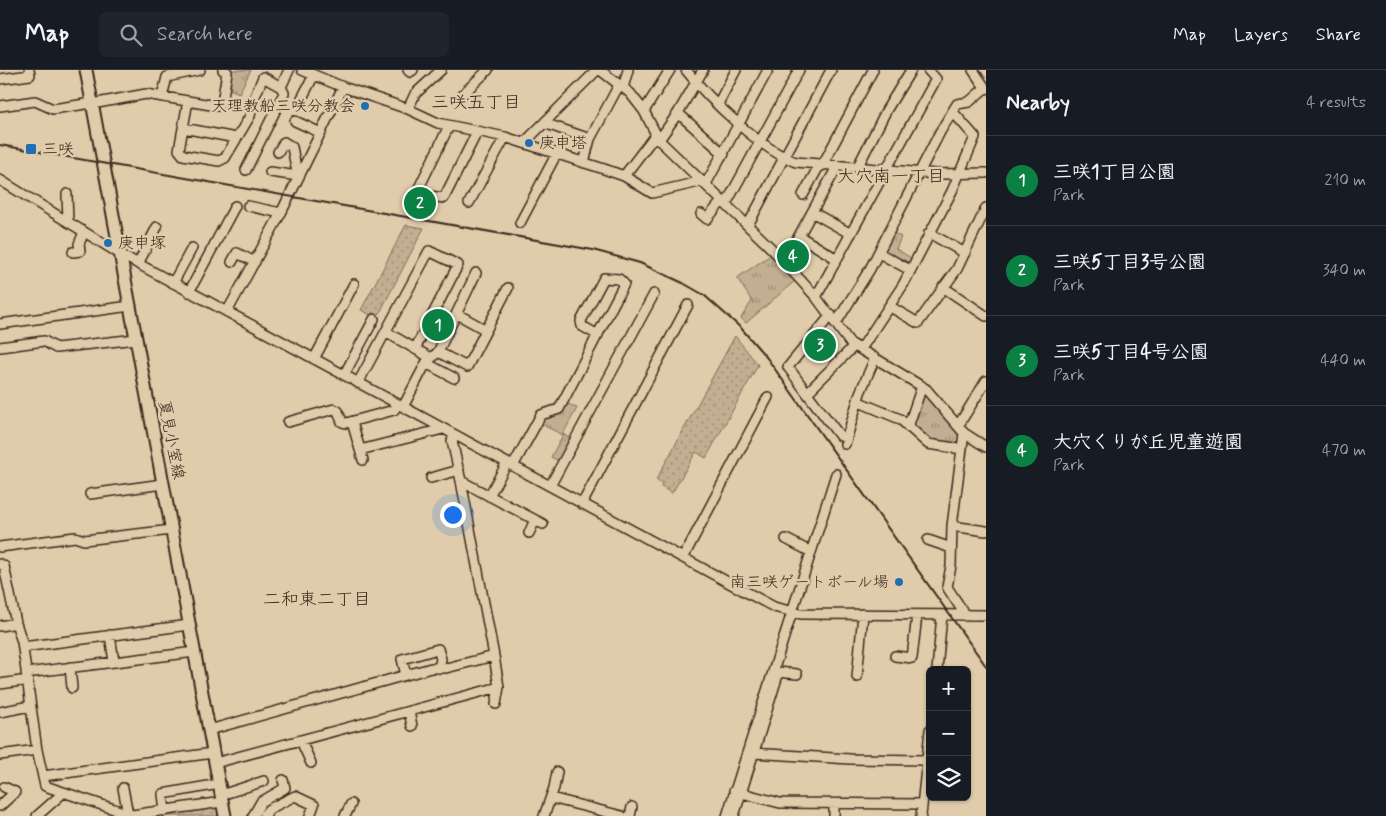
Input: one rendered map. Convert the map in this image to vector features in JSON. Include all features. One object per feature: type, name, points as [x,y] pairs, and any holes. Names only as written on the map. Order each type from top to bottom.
[{"type":"main road","name":"夏見小室線","points":[[86,70],[225,816]]},
{"type":"street","points":[[0,79],[30,75],[29,70]]},
{"type":"street","points":[[162,97],[167,77],[200,70]]},
{"type":"street","points":[[0,106],[35,101],[53,109],[137,95],[220,105],[227,72],[223,70]]},
{"type":"street","points":[[281,86],[289,70]]},
{"type":"street","points":[[302,70],[318,74],[343,87],[408,109],[433,121],[505,137],[624,176],[652,193],[704,182],[724,154],[768,70]]},
{"type":"street","points":[[408,70],[410,72],[413,70]]},
{"type":"street","points":[[408,109],[415,94],[441,70]]},
{"type":"street","points":[[463,94],[488,70]]},
{"type":"street","points":[[524,144],[598,70],[621,87],[644,111],[658,137],[724,203],[748,224],[784,262],[816,297],[857,348],[922,386],[961,430],[986,447]]},
{"type":"street","points":[[584,163],[590,139],[621,87],[628,70]]},
{"type":"street","points":[[644,111],[670,70]]},
{"type":"street","points":[[686,70],[696,83],[740,124],[785,158],[796,162],[821,166],[886,169],[936,174],[986,173]]},
{"type":"street","points":[[624,176],[678,113],[703,70]]},
{"type":"street","points":[[718,104],[736,70]]},
{"type":"street","points":[[701,214],[707,219],[724,203],[762,141],[799,70]]},
{"type":"street","points":[[748,224],[831,70]]},
{"type":"street","points":[[803,196],[873,70]]},
{"type":"street","points":[[858,168],[887,109],[911,70]]},
{"type":"street","points":[[816,297],[936,79],[928,70]]},
{"type":"street","points":[[876,358],[860,393],[859,402],[846,441],[839,435],[788,366],[833,319],[879,253],[919,172],[957,104],[969,102],[986,88],[973,70]]},
{"type":"street","points":[[300,102],[318,74]]},
{"type":"street","points":[[188,101],[179,150],[181,153],[219,162],[225,158],[250,116],[252,101],[264,77],[281,86],[284,93],[246,170]]},
{"type":"street","points":[[227,312],[255,262],[343,87]]},
{"type":"street","points":[[807,393],[857,348],[890,306],[910,270],[960,173],[975,137],[953,112]]},
{"type":"street","points":[[678,113],[724,154]]},
{"type":"street","points":[[295,121],[321,133]]},
{"type":"street","points":[[544,123],[590,139]]},
{"type":"street","points":[[449,126],[416,194],[444,198],[477,132]]},
{"type":"street","points":[[183,128],[236,138]]},
{"type":"street","points":[[469,203],[505,137]]},
{"type":"street","points":[[278,152],[284,142],[292,147],[298,177]]},
{"type":"street","points":[[520,223],[558,153]]},
{"type":"street","points":[[784,262],[837,167]]},
{"type":"street","points":[[270,172],[298,177]]},
{"type":"street","points":[[0,180],[138,264],[774,607],[792,613],[986,615]]},
{"type":"street","points":[[67,194],[68,222]]},
{"type":"street","points":[[189,292],[235,206]]},
{"type":"street","points":[[248,206],[280,213]]},
{"type":"street","points":[[890,306],[918,323],[957,269],[986,208]]},
{"type":"street","points":[[812,212],[851,234]]},
{"type":"street","points":[[138,264],[157,227]]},
{"type":"street","points":[[73,252],[80,251],[79,244],[84,232]]},
{"type":"street","points":[[929,233],[965,253]]},
{"type":"street","points":[[798,236],[837,259]]},
{"type":"street","points":[[173,283],[192,248]]},
{"type":"street","points":[[358,383],[429,251],[458,265],[415,349]]},
{"type":"street","points":[[232,262],[237,253],[255,262]]},
{"type":"street","points":[[879,253],[910,270]]},
{"type":"street","points":[[288,422],[334,409],[338,411],[342,422],[352,422],[394,410],[400,406],[432,358],[457,314],[476,273]]},
{"type":"street","points":[[490,496],[541,416],[559,408],[598,334],[624,284],[620,279],[604,278],[581,321],[582,326],[598,334]]},
{"type":"street","points":[[314,359],[354,284]]},
{"type":"street","points":[[943,287],[986,316]]},
{"type":"street","points":[[386,332],[432,358],[467,367],[508,288]]},
{"type":"street","points":[[550,486],[654,294]]},
{"type":"street","points":[[582,504],[688,305]]},
{"type":"street","points":[[0,324],[130,306]]},
{"type":"street","points":[[457,314],[486,330]]},
{"type":"street","points":[[344,375],[374,319]]},
{"type":"street","points":[[0,347],[44,341],[56,348],[136,339]]},
{"type":"street","points":[[432,358],[454,378]]},
{"type":"street","points":[[966,616],[947,587],[951,566],[952,526],[962,449],[961,430],[986,381]]},
{"type":"street","points":[[908,427],[922,386]]},
{"type":"street","points":[[683,558],[768,397]]},
{"type":"street","points":[[859,402],[900,419],[928,444],[962,449]]},
{"type":"street","points":[[352,422],[363,460]]},
{"type":"street","points":[[360,450],[443,429]]},
{"type":"street","points":[[454,435],[452,441],[494,656],[498,687],[496,704]]},
{"type":"street","points":[[431,478],[459,470]]},
{"type":"street","points":[[734,816],[738,792],[836,474]]},
{"type":"street","points":[[461,481],[539,522],[529,532]]},
{"type":"street","points":[[90,494],[163,484]]},
{"type":"street","points":[[952,526],[986,531]]},
{"type":"street","points":[[0,547],[75,537],[84,540],[172,530]]},
{"type":"street","points":[[786,540],[811,552]]},
{"type":"street","points":[[928,540],[951,548]]},
{"type":"street","points":[[0,564],[4,566],[23,647],[30,706],[45,786],[113,813],[131,815],[164,811],[264,782]]},
{"type":"street","points":[[857,677],[863,614]]},
{"type":"street","points":[[895,656],[912,658],[917,615]]},
{"type":"street","points":[[937,666],[942,616]]},
{"type":"street","points":[[0,626],[16,623]]},
{"type":"street","points":[[23,647],[189,625]]},
{"type":"street","points":[[110,635],[114,662]]},
{"type":"street","points":[[406,675],[402,659],[438,649],[439,668]]},
{"type":"street","points":[[0,684],[70,667],[194,652]]},
{"type":"street","points":[[209,730],[406,675],[446,668],[494,656]]},
{"type":"street","points":[[727,816],[753,753],[756,732],[778,672],[779,656]]},
{"type":"street","points":[[70,667],[72,688]]},
{"type":"street","points":[[778,672],[797,674]]},
{"type":"street","points":[[43,776],[214,758],[301,741],[498,687]]},
{"type":"street","points":[[0,712],[30,706]]},
{"type":"street","points":[[409,711],[412,726]]},
{"type":"street","points":[[301,741],[311,763]]},
{"type":"street","points":[[0,755],[37,750]]},
{"type":"street","points":[[753,753],[850,759],[926,760]]},
{"type":"street","points":[[921,816],[926,769]]},
{"type":"street","points":[[544,816],[551,798],[557,772]]},
{"type":"street","points":[[253,816],[261,802],[285,788],[283,780]]},
{"type":"street","points":[[0,806],[15,792],[4,787]]},
{"type":"street","points":[[124,788],[131,815]]},
{"type":"street","points":[[738,792],[780,803],[922,804]]},
{"type":"street","points":[[37,816],[63,793]]},
{"type":"street","points":[[164,811],[163,794],[221,794]]},
{"type":"street","points":[[266,816],[264,815],[269,809],[296,796],[314,804],[310,816]]},
{"type":"street","points":[[551,798],[622,816]]},
{"type":"street","points":[[345,816],[351,804]]},
{"type":"street","points":[[834,804],[834,816]]},
{"type":"green space","points":[[231,70],[251,70],[239,93],[227,88]]},
{"type":"green space","points":[[406,225],[424,228],[377,318],[361,310]]},
{"type":"green space","points":[[892,232],[901,237],[896,249],[913,259],[910,265],[883,254]]},
{"type":"green space","points":[[772,254],[796,280],[746,323],[741,318],[752,301],[737,278]]},
{"type":"green space","points":[[735,336],[758,365],[706,458],[696,452],[672,493],[661,487],[662,484],[656,480]]},
{"type":"green space","points":[[923,393],[960,435],[958,444],[930,442],[910,426]]},
{"type":"green space","points":[[566,403],[577,408],[563,434],[572,440],[560,462],[551,457],[563,435],[539,423],[542,418]]},
{"type":"green space","points":[[217,805],[219,816],[155,816]]},
{"type":"railway","points":[[0,145],[593,250],[640,263],[683,283],[704,295],[741,328],[767,358],[986,666]]},
{"type":"place","name":"天理教船三咲分教会","points":[[365,106]]},
{"type":"place","name":"庚申塔","points":[[529,143]]},
{"type":"place","name":"三咲","points":[[31,149]]},
{"type":"place","name":"三咲5丁目3号公園","points":[[420,203]]},
{"type":"place","name":"庚申塚","points":[[108,243]]},
{"type":"place","name":"大穴くりが丘児童遊園","points":[[793,256]]},
{"type":"place","name":"三咲1丁目公園","points":[[438,325]]},
{"type":"place","name":"三咲5丁目4号公園","points":[[820,345]]},
{"type":"place","name":"南三咲ゲートボール場","points":[[899,582]]},
{"type":"district","name":"三咲五丁目","points":[[476,103]]},
{"type":"district","name":"大穴南一丁目","points":[[891,177]]},
{"type":"district","name":"二和東二丁目","points":[[317,600]]}]
